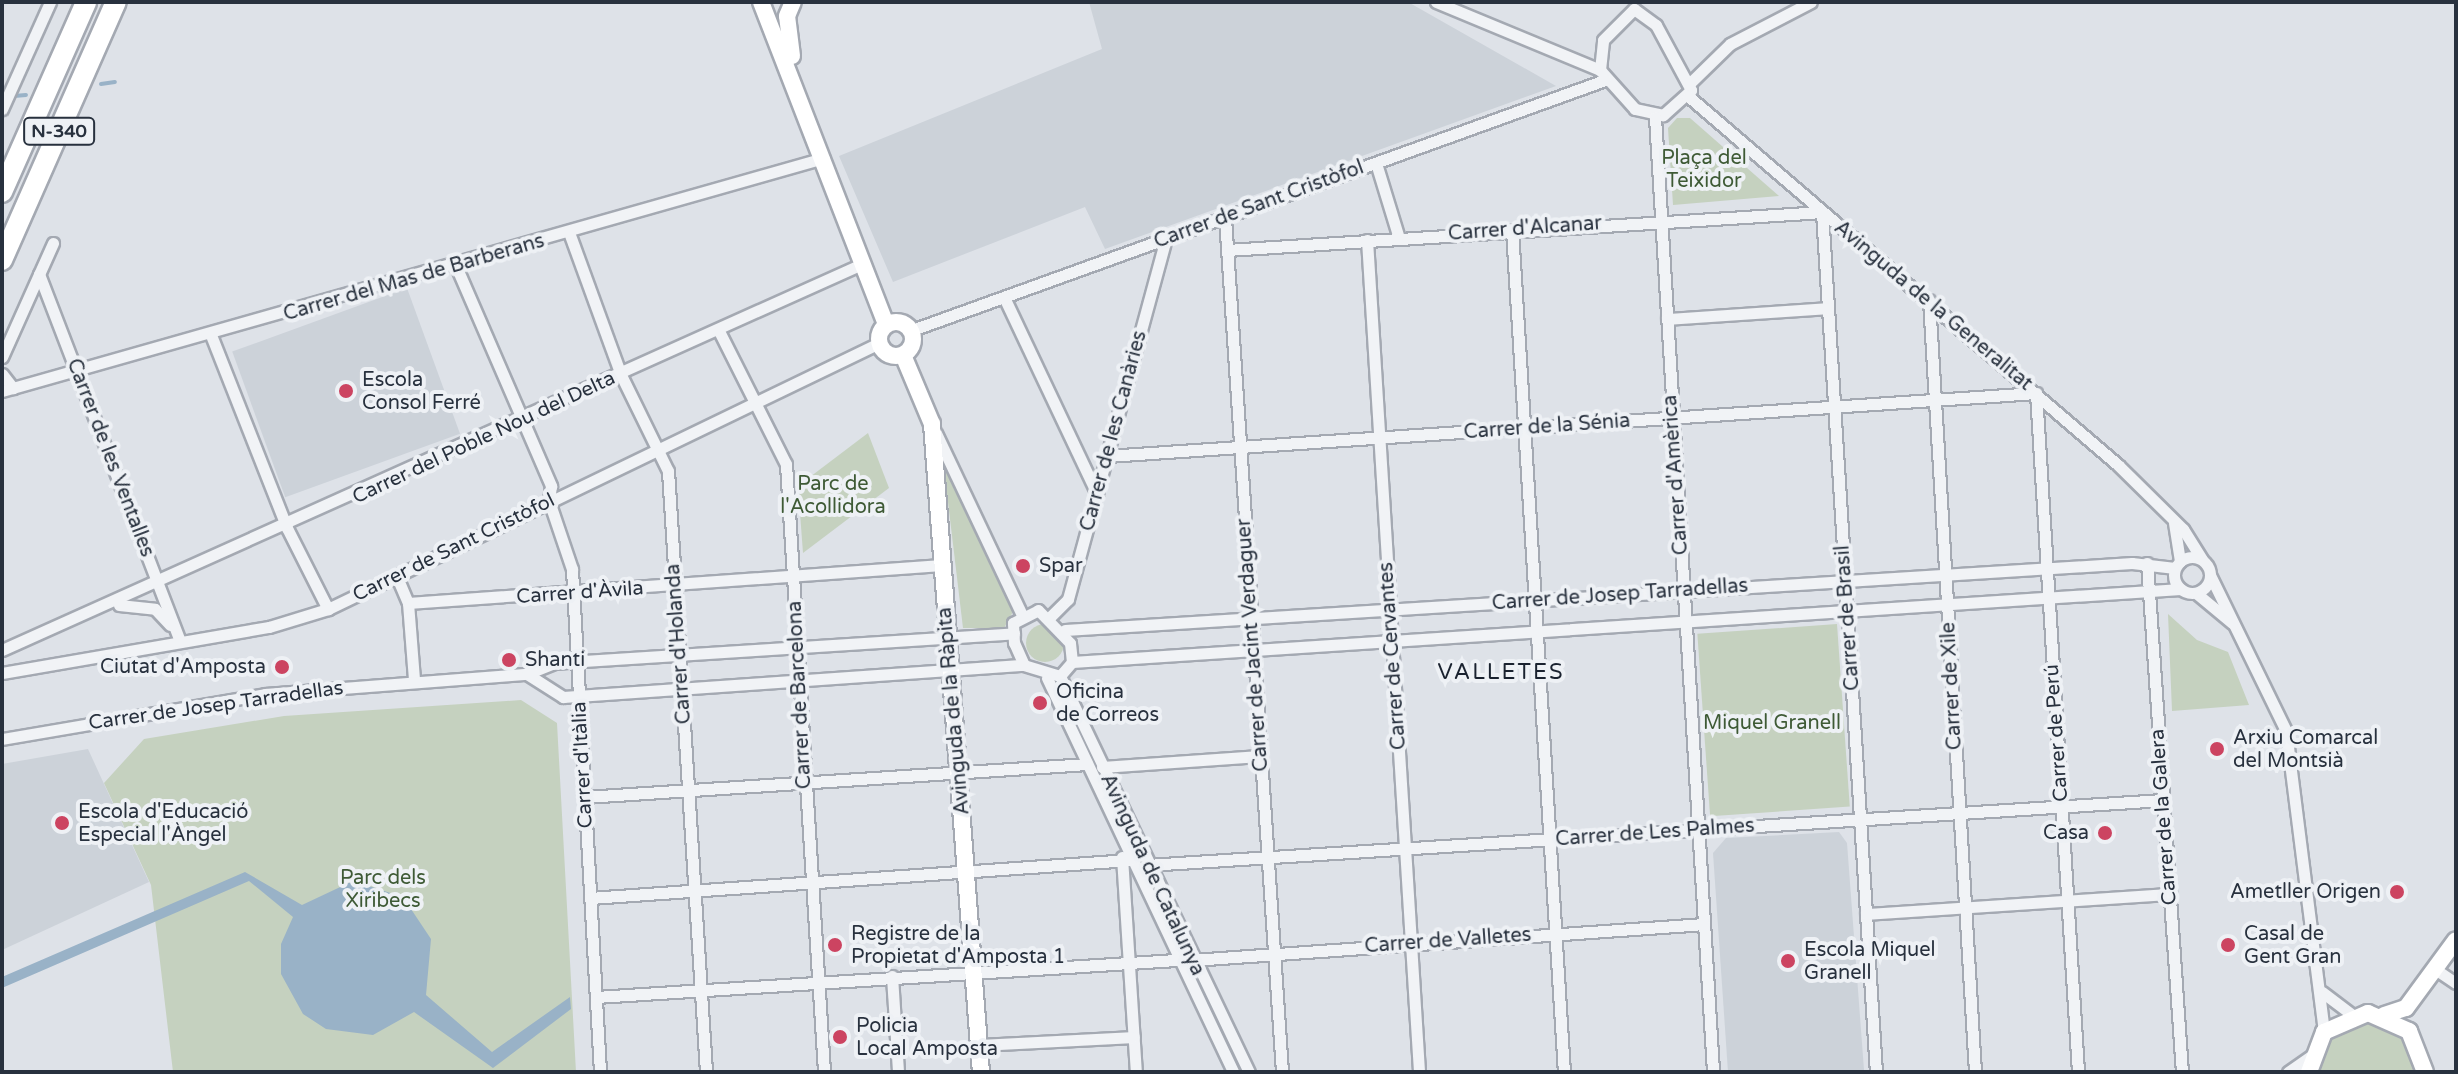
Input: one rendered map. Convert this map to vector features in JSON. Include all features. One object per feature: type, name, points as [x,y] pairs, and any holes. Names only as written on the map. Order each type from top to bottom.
[{"type":"highway","name":"N-340","points":[[2,192],[86,2]]},
{"type":"highway","name":"N-340","points":[[2,260],[116,2]]},
{"type":"street","points":[[2,109],[50,2]]},
{"type":"street","points":[[761,2],[777,10],[792,3],[794,73]]},
{"type":"street","points":[[761,2],[794,73],[886,324],[879,343],[903,355],[914,342],[912,330],[901,321],[886,324]]},
{"type":"street","points":[[1436,2],[1603,75],[1655,117],[1688,90],[1730,44],[1811,2]]},
{"type":"street","points":[[1603,75],[1603,40],[1634,6]]},
{"type":"street","name":"Avinguda de la Generalitat","points":[[1634,6],[1656,25],[1688,90],[1822,212],[2036,393],[2173,520],[2210,575]]},
{"type":"street","name":"Carrer de Sant Cristòfol","points":[[912,330],[1376,163],[1603,75]]},
{"type":"street","name":"Carrer d'Amèrica","points":[[1655,117],[1713,1072]]},
{"type":"street","name":"Carrer del Mas de Barberans","points":[[8,389],[570,235],[824,158]]},
{"type":"street","points":[[1376,163],[1399,238]]},
{"type":"street","name":"Carrer d'Alcanar","points":[[1227,250],[1822,212]]},
{"type":"street","name":"Carrer de Brasil","points":[[1822,212],[1876,1072]]},
{"type":"street","name":"Carrer de Jacint Verdaguer","points":[[1225,218],[1282,1072]]},
{"type":"street","points":[[1512,230],[1564,1072]]},
{"type":"street","name":"Carrer d'Holanda","points":[[570,235],[621,375],[668,471],[706,1072]]},
{"type":"street","name":"Carrer de les Canàries","points":[[1051,616],[1068,599],[1166,239]]},
{"type":"street","name":"Carrer de Cervantes","points":[[1367,240],[1419,1072]]},
{"type":"street","points":[[2,357],[53,243]]},
{"type":"street","name":"Carrer del Poble Nou del Delta","points":[[2,650],[287,528],[720,333],[864,263]]},
{"type":"street","name":"Carrer d'Itàlia","points":[[456,266],[551,486],[549,501],[574,595],[600,1072]]},
{"type":"street","name":"Carrer de les Ventalles","points":[[39,274],[180,642]]},
{"type":"street","points":[[1004,297],[1097,494]]},
{"type":"street","name":"Carrer de Xile","points":[[1929,300],[1975,1072]]},
{"type":"street","points":[[27,301],[52,306]]},
{"type":"street","points":[[1667,319],[1828,308]]},
{"type":"street","name":"Carrer de Barcelona","points":[[720,333],[786,464],[824,1072]]},
{"type":"street","points":[[211,335],[287,528],[328,609]]},
{"type":"street","name":"Carrer de Sant Cristòfol","points":[[2,673],[180,642],[328,609],[657,447],[879,343]]},
{"type":"street","name":"Avinguda de la Ràpita","points":[[903,355],[932,424],[981,1072]]},
{"type":"street","points":[[2,374],[8,389]]},
{"type":"street","name":"Carrer de la Sénia","points":[[1107,456],[2036,393]]},
{"type":"street","name":"Carrer de Perú","points":[[2036,393],[2078,1072]]},
{"type":"street","points":[[932,424],[1021,613],[1014,633],[1024,665]]},
{"type":"street","points":[[2173,520],[2181,589],[2196,593],[2240,633]]},
{"type":"street","name":"Carrer de Josep Tarradellas","points":[[1065,630],[2147,563],[2178,565],[2202,560]]},
{"type":"street","name":"Carrer de la Galera","points":[[2147,563],[2182,1072]]},
{"type":"street","name":"Carrer d'Àvila","points":[[408,603],[574,595],[942,565]]},
{"type":"street","points":[[2196,593],[2210,575],[2278,705],[2291,753],[2322,992],[2324,1032],[2310,1064],[2288,1072]]},
{"type":"street","points":[[397,577],[408,603],[414,680]]},
{"type":"street","name":"Carrer de Josep Tarradellas","points":[[1072,662],[1848,615],[2149,595],[2181,589]]},
{"type":"street","name":"Carrer del Poble Nou del Delta","points":[[102,608],[155,609],[180,642]]},
{"type":"street","points":[[1021,613],[1051,616],[1065,630],[1072,662],[1060,676],[1047,678]]},
{"type":"street","name":"Carrer de Josep Tarradellas","points":[[2,739],[265,694],[414,680],[527,674],[577,661],[1014,633]]},
{"type":"street","points":[[527,674],[550,692],[579,696],[1024,665],[1047,678],[1121,840],[1126,861],[1136,1072]]},
{"type":"street","name":"Avinguda de Catalunya","points":[[1060,676],[1192,960],[1249,1072]]},
{"type":"street","points":[[1102,767],[1260,756]]},
{"type":"street","points":[[585,797],[1087,764]]},
{"type":"street","name":"Carrer de Les Palmes","points":[[1147,865],[2163,800]]},
{"type":"street","points":[[590,898],[1126,861]]},
{"type":"street","points":[[1126,861],[1233,1072]]},
{"type":"street","points":[[1866,914],[2170,894]]},
{"type":"street","name":"Carrer de Valletes","points":[[1192,960],[1704,924]]},
{"type":"street","points":[[2425,1072],[2409,1031],[2413,1001],[2456,940]]},
{"type":"street","points":[[596,997],[1176,960]]},
{"type":"street","points":[[2435,969],[2456,983]]},
{"type":"street","points":[[892,976],[898,1072]]},
{"type":"street","points":[[2322,992],[2352,1015]]},
{"type":"street","points":[[2324,1032],[2352,1015],[2384,1015],[2413,1001]]},
{"type":"street","points":[[2384,1015],[2409,1031]]},
{"type":"street","points":[[980,1045],[1134,1037]]},
{"type":"shaded area","points":[[1089,2],[1408,2],[1556,86],[1105,249],[1085,207],[893,282],[839,156],[1102,49]]},
{"type":"shaded area","name":"Escola Consol Ferré","points":[[407,288],[460,434],[285,497],[232,352]]},
{"type":"shaded area","name":"Escola d'Educació Especial l'Àngel","points":[[88,749],[149,882],[2,950],[2,764]]},
{"type":"shaded area","name":"Escola Miquel Granell","points":[[1839,832],[1847,843],[1864,1070],[1728,1072],[1713,853],[1726,838]]},
{"type":"green space","name":"Plaça del Teixidor","points":[[1677,118],[1690,118],[1779,196],[1673,205],[1668,128]]},
{"type":"green space","name":"Parc de l'Acollidora","points":[[868,433],[889,488],[803,553],[798,486]]},
{"type":"green space","points":[[943,460],[1014,610],[1004,628],[963,628]]},
{"type":"green space","points":[[2168,614],[2197,640],[2228,652],[2249,705],[2172,711]]},
{"type":"green space","points":[[1045,624],[1058,630],[1064,643],[1058,656],[1045,662],[1032,656],[1026,643],[1032,630]]},
{"type":"green space","name":"Miquel Granell","points":[[1837,624],[1850,807],[1710,816],[1697,634]]},
{"type":"green space","name":"Parc dels Xiribecs","points":[[521,700],[557,723],[576,1072],[173,1072],[151,885],[104,783],[144,739],[284,716]]},
{"type":"green space","points":[[2376,1019],[2404,1036],[2417,1072],[2315,1072],[2334,1030]]},
{"type":"water","points":[[245,872],[302,905],[353,881],[403,897],[431,939],[426,995],[492,1052],[570,997],[571,1009],[493,1068],[414,1012],[373,1035],[326,1029],[303,1014],[281,974],[281,944],[293,917],[249,881],[2,988],[2,977]]},
{"type":"waterway","points":[[101,84],[115,82]]},
{"type":"waterway","points":[[14,96],[26,95]]},
{"type":"place","name":"Escola Consol Ferré","points":[[346,391]]},
{"type":"place","name":"Spar","points":[[1023,566]]},
{"type":"place","name":"Shanti","points":[[509,660]]},
{"type":"place","name":"Ciutat d'Amposta","points":[[282,667]]},
{"type":"place","name":"Oficina de Correos","points":[[1040,703]]},
{"type":"place","name":"Arxiu Comarcal del Montsià","points":[[2217,749]]},
{"type":"place","name":"Escola d'Educació Especial l'Àngel","points":[[62,823]]},
{"type":"place","name":"Casa","points":[[2105,833]]},
{"type":"place","name":"Ametller Origen","points":[[2397,892]]},
{"type":"place","name":"Registre de la Propietat d'Amposta 1","points":[[835,945]]},
{"type":"place","name":"Casal de Gent Gran","points":[[2228,945]]},
{"type":"place","name":"Escola Miquel Granell","points":[[1788,961]]},
{"type":"place","name":"Policia Local Amposta","points":[[840,1037]]},
{"type":"district","name":"VALLETES","points":[[1501,673]]}]
